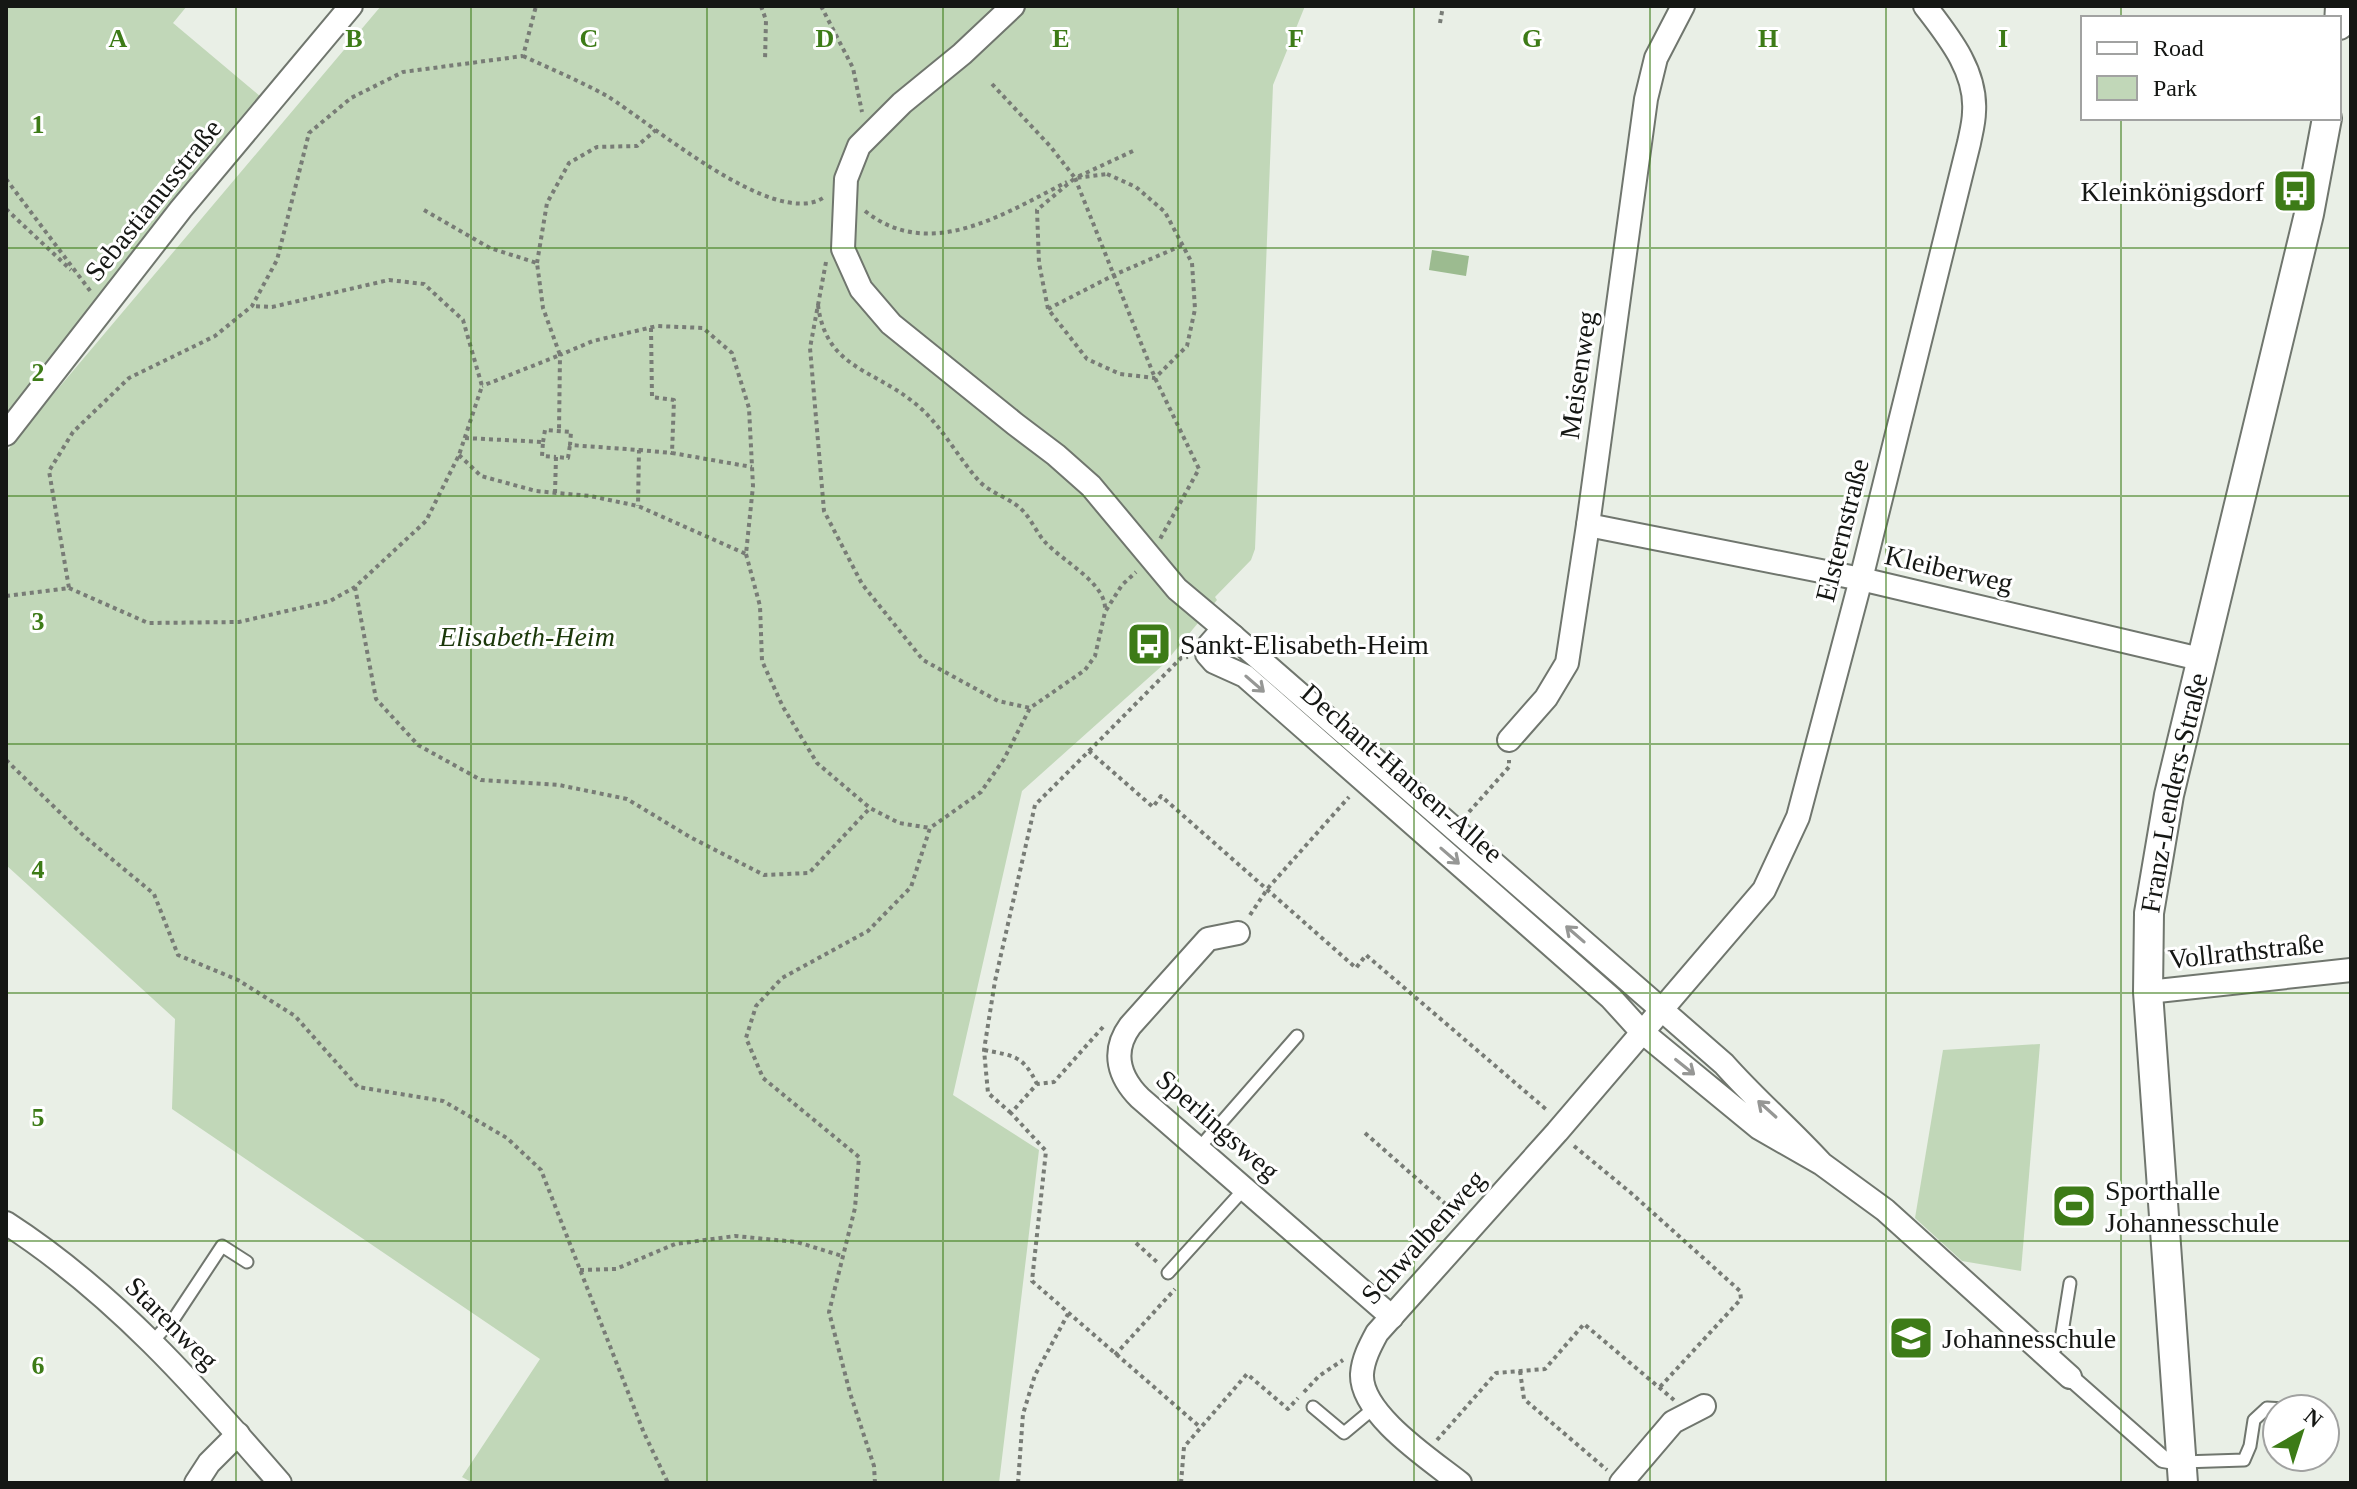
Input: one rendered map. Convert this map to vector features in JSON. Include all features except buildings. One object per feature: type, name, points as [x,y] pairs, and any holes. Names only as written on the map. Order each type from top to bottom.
[{"type":"street","name":"Sebastianusstraße","points":[[6,434],[181,209],[351,6]]},
{"type":"street","points":[[859,146],[902,103],[962,54],[1013,6]]},
{"type":"street","name":"Meisenweg","points":[[1509,740],[1546,698],[1567,663],[1646,99],[1656,58],[1683,6]]},
{"type":"street","name":"Elsternstraße","points":[[1641,1031],[1764,890],[1798,817],[1861,579],[1975,110],[1971,83],[1962,60],[1925,6]]},
{"type":"street","name":"Franz-Lenders-Straße","points":[[2182,1473],[2148,992],[2149,913],[2158,851],[2200,659],[2309,214],[2327,120]]},
{"type":"street","name":"Dechant-Hansen-Allee","points":[[859,146],[846,179],[843,249],[861,289],[891,324],[1091,486],[1177,589],[1724,1064],[1822,1164]]},
{"type":"street","name":"Kleiberweg","points":[[1588,525],[1861,579],[2200,659]]},
{"type":"street","points":[[1207,654],[1209,645],[1216,637],[1233,636]]},
{"type":"street","name":"Dechant-Hansen-Allee","points":[[1207,654],[1214,662],[1245,676],[1611,998],[1641,1031],[1759,1128],[1822,1164],[1885,1210],[2182,1473]]},
{"type":"street","name":"Sperlingsweg","points":[[1238,933],[1208,939],[1130,1026],[1119,1050],[1119,1063],[1128,1086],[1392,1317]]},
{"type":"street","name":"Vollrathstraße","points":[[2148,992],[2351,970]]},
{"type":"street","name":"Schwalbenweg","points":[[1374,1408],[1364,1391],[1362,1376],[1364,1362],[1377,1333],[1560,1128],[1641,1031]]},
{"type":"street","name":"Starenweg","points":[[6,1223],[42,1246],[115,1305],[238,1434],[280,1483]]},
{"type":"street","points":[[1374,1408],[1460,1483]]},
{"type":"street","points":[[1621,1483],[1673,1422],[1695,1410]]},
{"type":"street","points":[[196,1483],[209,1463],[238,1434]]},
{"type":"lane","points":[[1199,1148],[1297,1036]]},
{"type":"lane","points":[[1168,1273],[1245,1188]]},
{"type":"lane","points":[[152,1342],[175,1317],[222,1246],[247,1262]]},
{"type":"lane","points":[[2049,1358],[2061,1339],[2070,1283]]},
{"type":"lane","points":[[1313,1407],[1344,1433],[1374,1408]]},
{"type":"lane","points":[[2182,1473],[2244,1460],[2250,1446],[2254,1420],[2261,1414]]},
{"type":"path","points":[[523,56],[536,6]]},
{"type":"path","points":[[761,6],[766,20],[765,61]]},
{"type":"path","points":[[821,6],[853,68],[863,108],[859,146]]},
{"type":"path","points":[[1440,23],[1443,6]]},
{"type":"path","points":[[69,588],[49,471],[73,432],[129,378],[215,336],[252,306],[277,260],[309,133],[351,98],[403,72],[523,56],[606,96],[724,176],[768,199],[793,204],[816,202],[833,192],[846,179],[853,202],[875,219],[905,233],[946,232],[981,226],[1133,151]]},
{"type":"path","points":[[992,84],[1050,146],[1075,178],[1155,378],[1199,469],[1151,557],[1122,585],[1105,612]]},
{"type":"path","points":[[559,431],[560,355],[543,308],[537,263],[547,203],[569,163],[597,147],[637,146],[656,130]]},
{"type":"path","points":[[1107,174],[1136,187],[1165,212],[1192,263],[1195,309],[1187,346],[1155,378],[1120,374],[1087,359],[1048,309],[1039,263],[1037,210],[1075,178],[1107,174]]},
{"type":"path","points":[[6,179],[104,309]]},
{"type":"path","points":[[6,209],[83,281]]},
{"type":"path","points":[[424,210],[490,248],[537,263]]},
{"type":"path","points":[[1048,309],[1114,275],[1183,245]]},
{"type":"path","points":[[828,254],[817,298],[810,348],[824,511],[862,584],[923,660],[998,701],[1030,708]]},
{"type":"path","points":[[6,596],[69,588],[148,623],[239,622],[330,601],[355,587],[426,521],[459,455],[482,386],[463,320],[424,284],[389,280],[272,307],[252,306]]},
{"type":"path","points":[[817,298],[821,328],[843,359],[913,401],[953,444],[980,482],[1023,510],[1045,542],[1091,581],[1105,602],[1095,656],[1085,670],[1030,708],[1004,759],[981,792],[930,828],[911,887],[868,931],[782,978],[756,1006],[746,1038],[763,1078],[859,1157],[855,1208],[829,1312],[850,1393],[874,1466],[875,1483]]},
{"type":"path","points":[[482,386],[593,341],[651,328],[703,328],[732,353],[749,408],[753,486],[746,554],[760,606],[762,661],[783,707],[817,763],[870,808],[899,823],[930,828]]},
{"type":"path","points":[[651,328],[652,397],[674,400],[672,453]]},
{"type":"path","points":[[545,430],[559,431],[571,432],[568,458],[542,456],[545,430]]},
{"type":"path","points":[[465,438],[543,442]]},
{"type":"path","points":[[570,445],[672,453],[752,467]]},
{"type":"path","points":[[638,506],[639,450]]},
{"type":"path","points":[[459,455],[481,476],[536,491],[590,496],[638,506],[746,554]]},
{"type":"path","points":[[555,493],[556,457]]},
{"type":"path","points":[[355,587],[376,699],[418,745],[481,780],[559,785],[627,799],[690,837],[764,875],[809,873],[870,808]]},
{"type":"path","points":[[1200,1427],[1032,1281],[1046,1151],[988,1093],[984,1050],[995,981],[1035,805],[1181,658],[1207,654]]},
{"type":"path","points":[[1454,829],[1509,767],[1509,740]]},
{"type":"path","points":[[1089,751],[1153,807],[1161,796],[1356,968],[1366,955],[1740,1291],[1741,1299],[1660,1387]]},
{"type":"path","points":[[6,760],[84,836],[154,894],[178,955],[238,980],[295,1016],[358,1087],[443,1101],[507,1138],[541,1170],[644,1433],[668,1483]]},
{"type":"path","points":[[1238,933],[1268,888],[1364,780]]},
{"type":"path","points":[[1011,1113],[1037,1084],[1054,1082],[1115,1013],[1130,1026]]},
{"type":"path","points":[[984,1050],[1013,1056],[1026,1063],[1037,1084]]},
{"type":"path","points":[[1365,1133],[1472,1227]]},
{"type":"path","points":[[580,1270],[616,1269],[675,1244],[735,1236],[797,1242],[843,1257]]},
{"type":"path","points":[[1115,1355],[1180,1283],[1136,1243]]},
{"type":"path","points":[[1018,1483],[1023,1414],[1035,1375],[1068,1314]]},
{"type":"path","points":[[1424,1454],[1496,1373],[1545,1369],[1584,1324],[1660,1387],[1695,1410]]},
{"type":"path","points":[[1181,1483],[1184,1447],[1247,1374],[1288,1409],[1319,1376],[1344,1360]]},
{"type":"path","points":[[1520,1371],[1524,1399],[1621,1483]]},
{"type":"green space","points":[[6,6],[187,6],[173,23],[261,97],[6,431]]},
{"type":"green space","name":"Elisabeth-Heim","points":[[381,6],[1305,6],[1273,85],[1255,549],[1251,560],[1215,597],[1217,600],[1164,664],[1022,791],[953,1095],[1039,1150],[999,1483],[473,1483],[462,1477],[540,1359],[172,1109],[175,1019],[6,865],[6,454]]},
{"type":"green space","points":[[2040,1044],[2021,1271],[1962,1261],[1915,1218],[1943,1050]]},
{"type":"shaded area","points":[[1432,250],[1469,256],[1466,276],[1429,270]]},
{"type":"place","name":"Kleinkönigsdorf","points":[[2295,191]]},
{"type":"place","name":"Sankt-Elisabeth-Heim","points":[[1149,644]]},
{"type":"place","name":"Sporthalle Johannesschule","points":[[2074,1206]]},
{"type":"place","name":"Johannesschule","points":[[1911,1338]]}]
